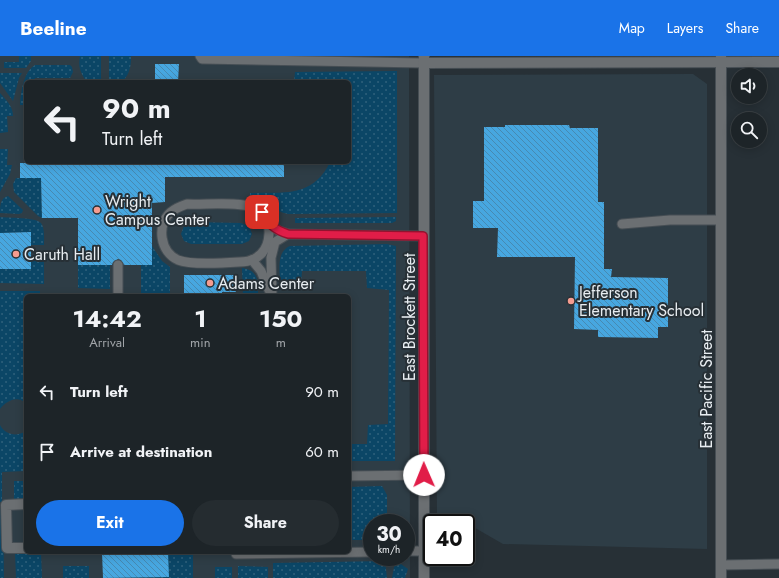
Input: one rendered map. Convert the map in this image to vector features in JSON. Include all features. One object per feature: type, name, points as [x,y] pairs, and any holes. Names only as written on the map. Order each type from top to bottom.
[{"type":"street","points":[[423,59],[721,58],[779,62]]},
{"type":"street","name":"East Pacific Street","points":[[721,58],[721,578]]},
{"type":"street","name":"East Brockett Street","points":[[423,59],[424,514]]},
{"type":"street","points":[[24,504],[6,505],[7,548],[24,548]]},
{"type":"street","name":"East Brockett Street","points":[[424,566],[424,578]]},
{"type":"lane","points":[[200,56],[202,59],[423,59]]},
{"type":"lane","points":[[187,204],[240,205],[252,207],[262,212],[267,222],[270,234],[267,245],[261,254],[252,260],[190,263],[179,261],[171,256],[164,247],[162,234],[164,222],[170,212],[179,206],[187,204]]},
{"type":"lane","points":[[622,224],[670,220],[721,220]]},
{"type":"lane","points":[[267,222],[279,231],[288,234],[423,236]]},
{"type":"lane","points":[[272,294],[271,258],[276,242],[288,234]]},
{"type":"lane","points":[[252,260],[261,271],[272,294]]},
{"type":"lane","points":[[118,265],[118,294]]},
{"type":"lane","points":[[351,476],[424,475]]},
{"type":"lane","points":[[351,552],[363,552]]},
{"type":"lane","points":[[721,565],[779,564]]},
{"type":"shaded area","points":[[0,56],[409,56],[410,514],[363,514],[363,566],[410,566],[410,578],[0,578]]},
{"type":"shaded area","points":[[19,56],[31,56],[31,61],[26,68],[4,68],[4,62],[19,62]]},
{"type":"shaded area","points":[[80,56],[101,56],[101,80],[85,80],[82,75],[79,63]]},
{"type":"shaded area","points":[[109,56],[131,56],[130,69],[124,80],[109,80]]},
{"type":"shaded area","points":[[35,65],[70,65],[73,72],[70,78],[35,78],[34,80],[24,80],[31,68]]},
{"type":"shaded area","points":[[397,71],[397,213],[288,214],[277,210],[260,199],[250,195],[250,193],[296,191],[315,182],[323,174],[329,164],[351,164],[351,80],[294,80],[295,72]]},
{"type":"shaded area","points":[[0,73],[22,73],[19,78],[13,101],[0,83]]},
{"type":"shaded area","name":"Jefferson Elementary School","points":[[693,74],[707,84],[707,549],[503,544],[475,528],[475,514],[437,514],[434,75]]},
{"type":"shaded area","points":[[24,82],[24,105],[20,105]]},
{"type":"shaded area","points":[[0,93],[10,106],[13,116],[7,116],[8,132],[0,133]]},
{"type":"shaded area","points":[[0,149],[8,149],[7,165],[12,165],[10,174],[0,192]]},
{"type":"shaded area","points":[[16,178],[41,178],[42,218],[38,216],[14,192],[13,184]]},
{"type":"shaded area","points":[[8,196],[23,210],[22,213],[0,213],[0,205],[2,200]]},
{"type":"shaded area","points":[[0,217],[38,221],[41,223],[44,231],[44,245],[31,245],[31,232],[0,233]]},
{"type":"shaded area","points":[[396,217],[396,221],[392,223],[295,223],[295,218]]},
{"type":"shaded area","points":[[191,222],[241,223],[249,226],[252,234],[249,241],[242,244],[191,244],[184,241],[181,234],[184,226]]},
{"type":"shaded area","points":[[387,244],[396,246],[395,461],[351,461],[351,444],[367,444],[368,425],[388,424],[389,290],[367,288],[366,271],[302,271],[301,284],[282,285],[280,282],[279,267],[281,257],[283,252],[290,246]]},
{"type":"shaded area","points":[[152,246],[162,261],[170,267],[170,294],[141,294],[141,265],[152,265]]},
{"type":"shaded area","points":[[31,257],[44,257],[44,284],[0,283],[0,269],[31,269]]},
{"type":"shaded area","points":[[78,265],[110,265],[110,289],[78,288]]},
{"type":"shaded area","points":[[242,268],[248,269],[255,274],[258,294],[243,294]]},
{"type":"shaded area","points":[[0,291],[40,291],[40,294],[24,294],[24,402],[19,399],[8,401],[0,409]]},
{"type":"shaded area","points":[[0,425],[8,433],[19,434],[24,432],[24,471],[2,472],[2,502],[0,502]]},
{"type":"shaded area","points":[[14,481],[24,481],[24,499],[14,499]]},
{"type":"shaded area","points":[[382,486],[387,495],[387,514],[363,514],[363,540],[351,540],[351,487]]},
{"type":"shaded area","points":[[0,509],[3,509],[4,578],[0,578]]},
{"type":"shaded area","points":[[15,553],[41,554],[42,578],[16,578]]},
{"type":"shaded area","points":[[168,554],[193,554],[193,578],[103,578],[168,577]]},
{"type":"shaded area","points":[[363,561],[363,566],[386,566],[387,578],[273,578],[273,563]]},
{"type":"shaded area","points":[[63,566],[89,566],[89,578],[63,578]]},
{"type":"shaded area","points":[[238,566],[268,567],[268,578],[238,578]]},
{"type":"shaded area","points":[[394,566],[404,566],[408,569],[405,578],[392,578]]},
{"type":"shaded area","points":[[215,567],[232,567],[232,578],[215,578]]},
{"type":"building","points":[[155,64],[179,64],[178,80],[155,80]]},
{"type":"building","points":[[505,125],[569,125],[570,128],[598,128],[598,202],[604,202],[604,269],[612,269],[611,277],[668,278],[668,327],[658,327],[658,338],[598,337],[598,330],[574,329],[575,257],[497,257],[498,228],[473,228],[473,201],[484,201],[484,127],[505,127]]},
{"type":"building","name":"Wright Campus Center","points":[[20,163],[284,164],[284,177],[165,177],[165,202],[152,203],[152,265],[124,265],[121,260],[118,259],[113,262],[112,265],[78,265],[78,218],[42,218],[41,178],[20,178]]},
{"type":"building","name":"Caruth Hall","points":[[31,232],[31,269],[0,269],[0,233]]},
{"type":"building","name":"Adams Center","points":[[184,275],[236,275],[236,292],[222,292],[222,294],[184,294]]},
{"type":"building","points":[[102,554],[168,554],[169,577],[103,578]]},
{"type":"place","name":"Wright Campus Center","points":[[97,210]]},
{"type":"place","name":"Caruth Hall","points":[[16,254]]},
{"type":"place","name":"Adams Center","points":[[210,283]]},
{"type":"place","name":"Jefferson Elementary School","points":[[571,301]]},
{"type":"route","points":[[262,212],[267,222],[279,231],[288,234],[423,236],[424,475]]}]
